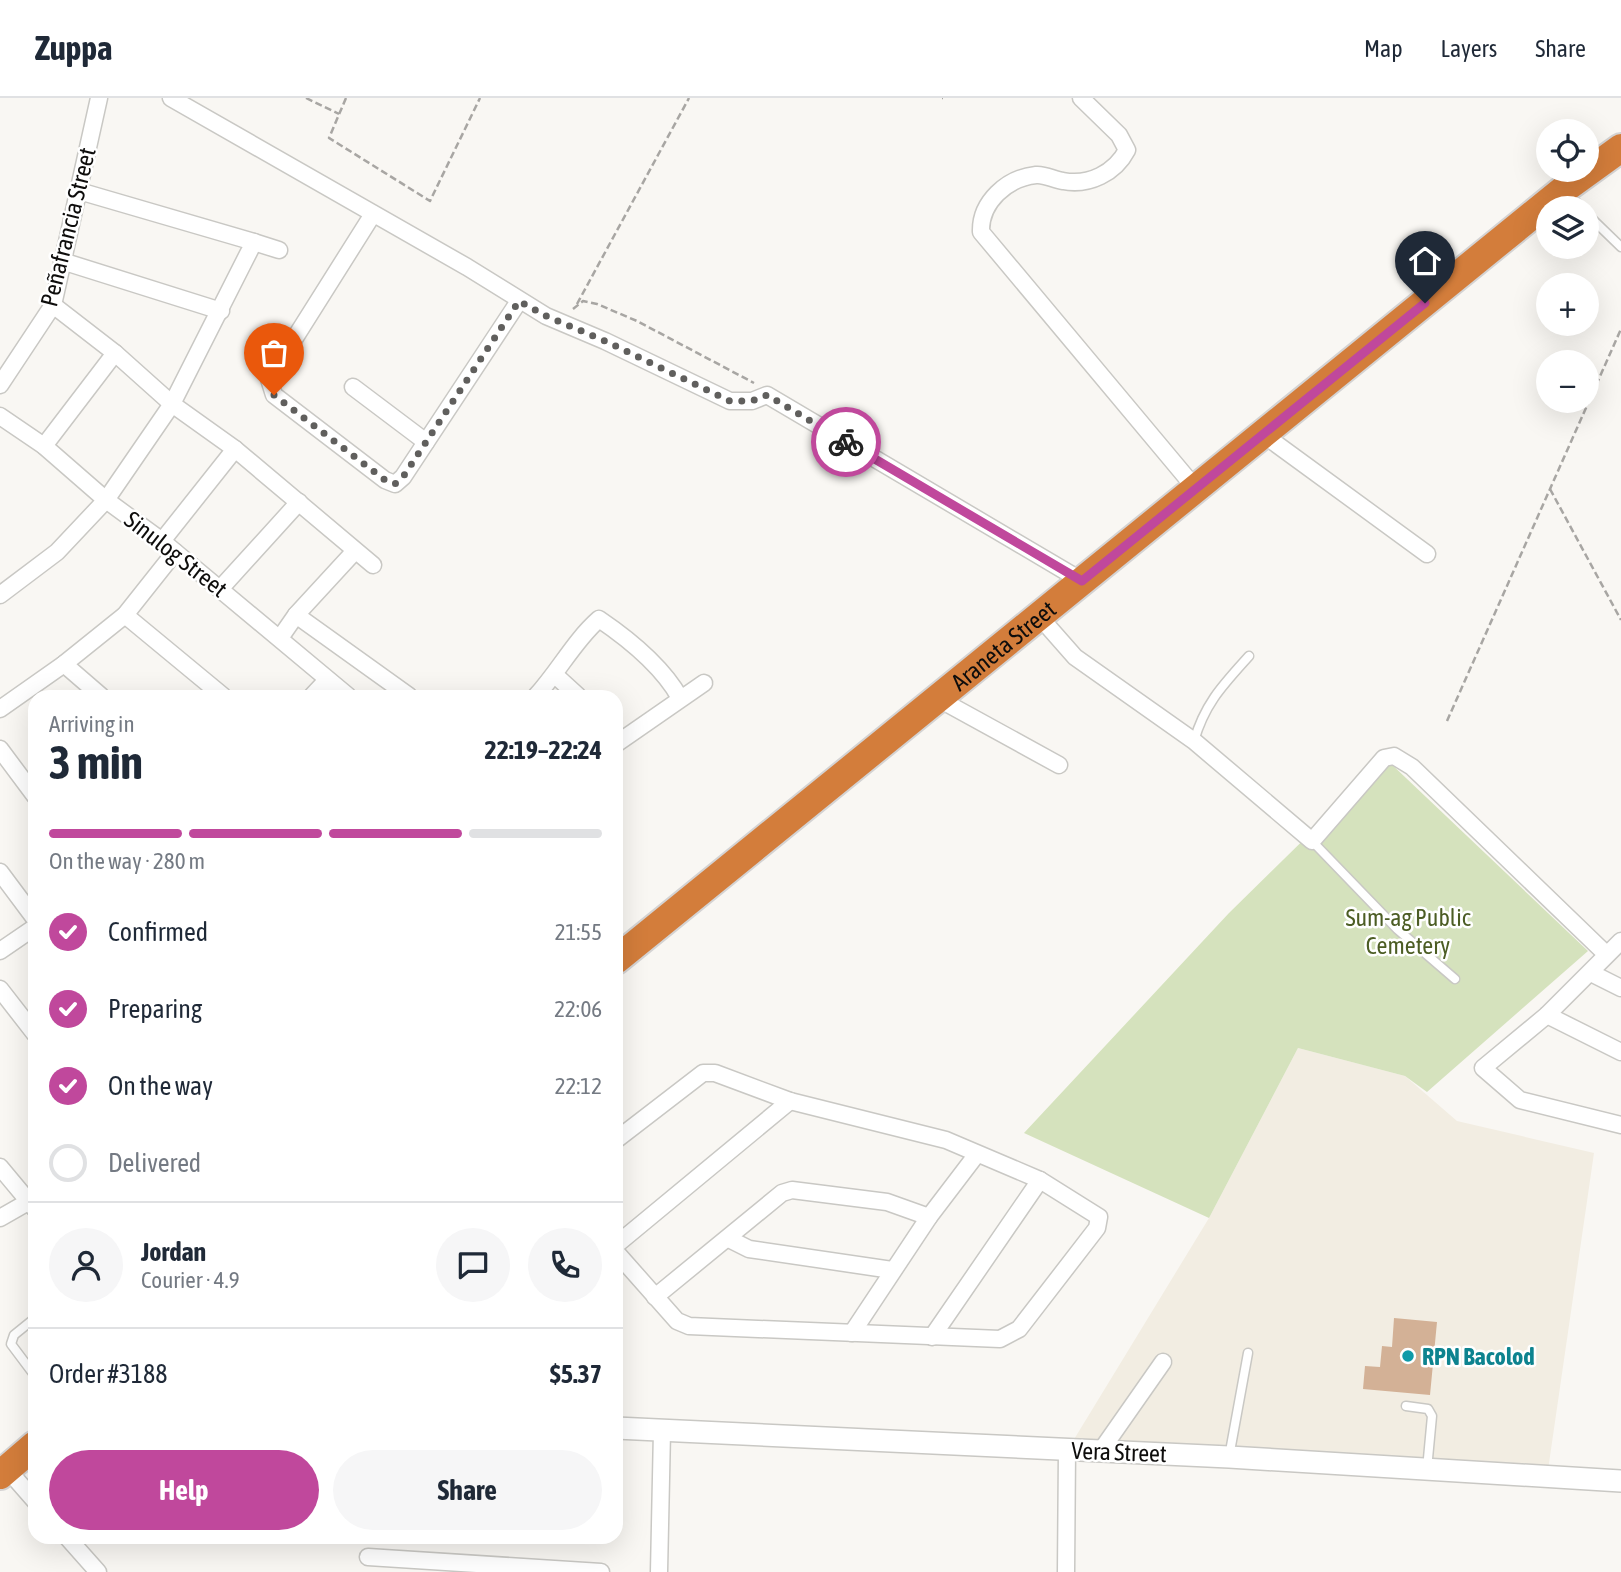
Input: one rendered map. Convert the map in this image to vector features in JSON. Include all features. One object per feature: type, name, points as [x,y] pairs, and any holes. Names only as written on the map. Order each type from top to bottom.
[{"type":"highway","name":"Araneta Street","points":[[1576,196],[1621,148]]},
{"type":"highway","name":"Araneta Street","points":[[623,954],[1196,489],[1536,227]]},
{"type":"highway","points":[[4,1472],[28,1451]]},
{"type":"street","name":"Peñafrancia Street","points":[[0,385],[53,305],[99,98]]},
{"type":"street","points":[[171,98],[519,301],[730,401],[752,401],[767,395],[1082,581]]},
{"type":"street","points":[[1081,98],[1119,135],[1127,150],[1120,164],[1080,182],[1063,181],[1038,174],[1004,188],[991,198],[983,213],[981,232],[1196,489]]},
{"type":"street","points":[[79,191],[279,250]]},
{"type":"street","points":[[373,214],[269,379],[269,387],[296,412],[385,480],[395,484],[403,477],[519,301]]},
{"type":"street","points":[[0,595],[57,552],[106,500],[172,404],[254,243]]},
{"type":"street","points":[[62,261],[220,311]]},
{"type":"street","points":[[53,305],[115,353],[172,404],[235,449],[354,552],[373,565]]},
{"type":"street","points":[[44,446],[115,353]]},
{"type":"street","points":[[353,387],[426,442]]},
{"type":"street","name":"Sinulog Street","points":[[0,416],[44,446],[106,500],[162,541],[340,690]]},
{"type":"street","points":[[1264,435],[1427,554]]},
{"type":"street","points":[[162,541],[235,449]]},
{"type":"street","points":[[220,589],[299,502]]},
{"type":"street","points":[[0,709],[64,664],[125,615],[175,552]]},
{"type":"street","points":[[280,638],[296,615],[354,552]]},
{"type":"street","points":[[125,615],[216,690]]},
{"type":"street","points":[[296,615],[401,690]]},
{"type":"street","points":[[1038,615],[1075,657],[1194,741],[1312,841],[1384,758],[1394,756],[1412,767],[1606,954]]},
{"type":"street","points":[[541,690],[555,675],[582,634],[599,619],[621,634],[670,680],[680,698]]},
{"type":"street","points":[[64,664],[94,690]]},
{"type":"street","points":[[555,675],[571,690]]},
{"type":"street","points":[[318,690],[327,680]]},
{"type":"street","points":[[623,735],[704,683]]},
{"type":"street","points":[[937,698],[1059,765]]},
{"type":"street","points":[[0,749],[28,787]]},
{"type":"street","points":[[0,872],[28,910]]},
{"type":"street","points":[[0,951],[28,932]]},
{"type":"street","points":[[1621,941],[1547,1015],[1483,1068],[1520,1100],[1621,1125]]},
{"type":"street","points":[[1591,973],[1621,988]]},
{"type":"street","points":[[0,989],[28,1025]]},
{"type":"street","points":[[1547,1015],[1621,1052]]},
{"type":"street","points":[[623,1135],[708,1072],[790,1101],[912,1130],[977,1154],[1040,1180],[1091,1209],[1099,1217],[1097,1228],[1011,1336],[1000,1339],[689,1326],[677,1321],[623,1260]]},
{"type":"street","points":[[623,1239],[790,1101]]},
{"type":"street","points":[[852,1333],[929,1217],[977,1154]]},
{"type":"street","points":[[0,1167],[28,1198]]},
{"type":"street","points":[[932,1337],[1040,1180]]},
{"type":"street","points":[[655,1297],[782,1194],[792,1189],[887,1202],[929,1217]]},
{"type":"street","points":[[0,1218],[28,1205]]},
{"type":"street","points":[[729,1239],[758,1250],[892,1270]]},
{"type":"street","points":[[1100,1452],[1163,1362]]},
{"type":"street","name":"Vera Street","points":[[623,1428],[1229,1457],[1621,1481]]},
{"type":"street","points":[[659,1572],[662,1431]]},
{"type":"street","points":[[1066,1572],[1067,1450]]},
{"type":"street","points":[[4,1472],[28,1494]]},
{"type":"street","points":[[73,1544],[98,1572]]},
{"type":"street","points":[[368,1557],[601,1572]]},
{"type":"lane","points":[[1599,226],[1621,247]]},
{"type":"lane","points":[[1194,741],[1202,714],[1211,700],[1249,656]]},
{"type":"lane","points":[[1312,841],[1397,929],[1455,979]]},
{"type":"lane","points":[[28,1324],[14,1335],[11,1344],[28,1367]]},
{"type":"lane","points":[[1229,1457],[1248,1353]]},
{"type":"lane","points":[[1406,1406],[1428,1409],[1432,1416],[1427,1469]]},
{"type":"path","points":[[306,98],[339,114]]},
{"type":"path","points":[[346,98],[329,138],[430,201],[480,98]]},
{"type":"path","points":[[564,323],[577,304],[689,98]]},
{"type":"path","points":[[577,304],[597,304],[648,326],[745,377],[767,395]]},
{"type":"path","points":[[1447,721],[1621,329]]},
{"type":"path","points":[[1550,489],[1621,621]]},
{"type":"shaded area","points":[[1298,1048],[1405,1076],[1457,1121],[1594,1153],[1548,1470],[1073,1441],[1209,1218]]},
{"type":"green space","name":"Sum-ag Public Cemetery","points":[[1386,759],[1588,951],[1427,1092],[1405,1076],[1298,1048],[1209,1218],[1024,1133],[1229,913]]},
{"type":"building","name":"RPN Bacolod","points":[[1394,1318],[1437,1322],[1430,1395],[1363,1389],[1365,1366],[1380,1367],[1382,1346],[1392,1347]]},
{"type":"way so far","points":[[274,395],[385,480],[395,484],[403,477],[519,301],[719,397],[742,402],[767,395],[846,442]]},
{"type":"place","name":"RPN Bacolod","points":[[1408,1356]]},
{"type":"route","points":[[846,442],[1082,581],[1425,303]]}]
